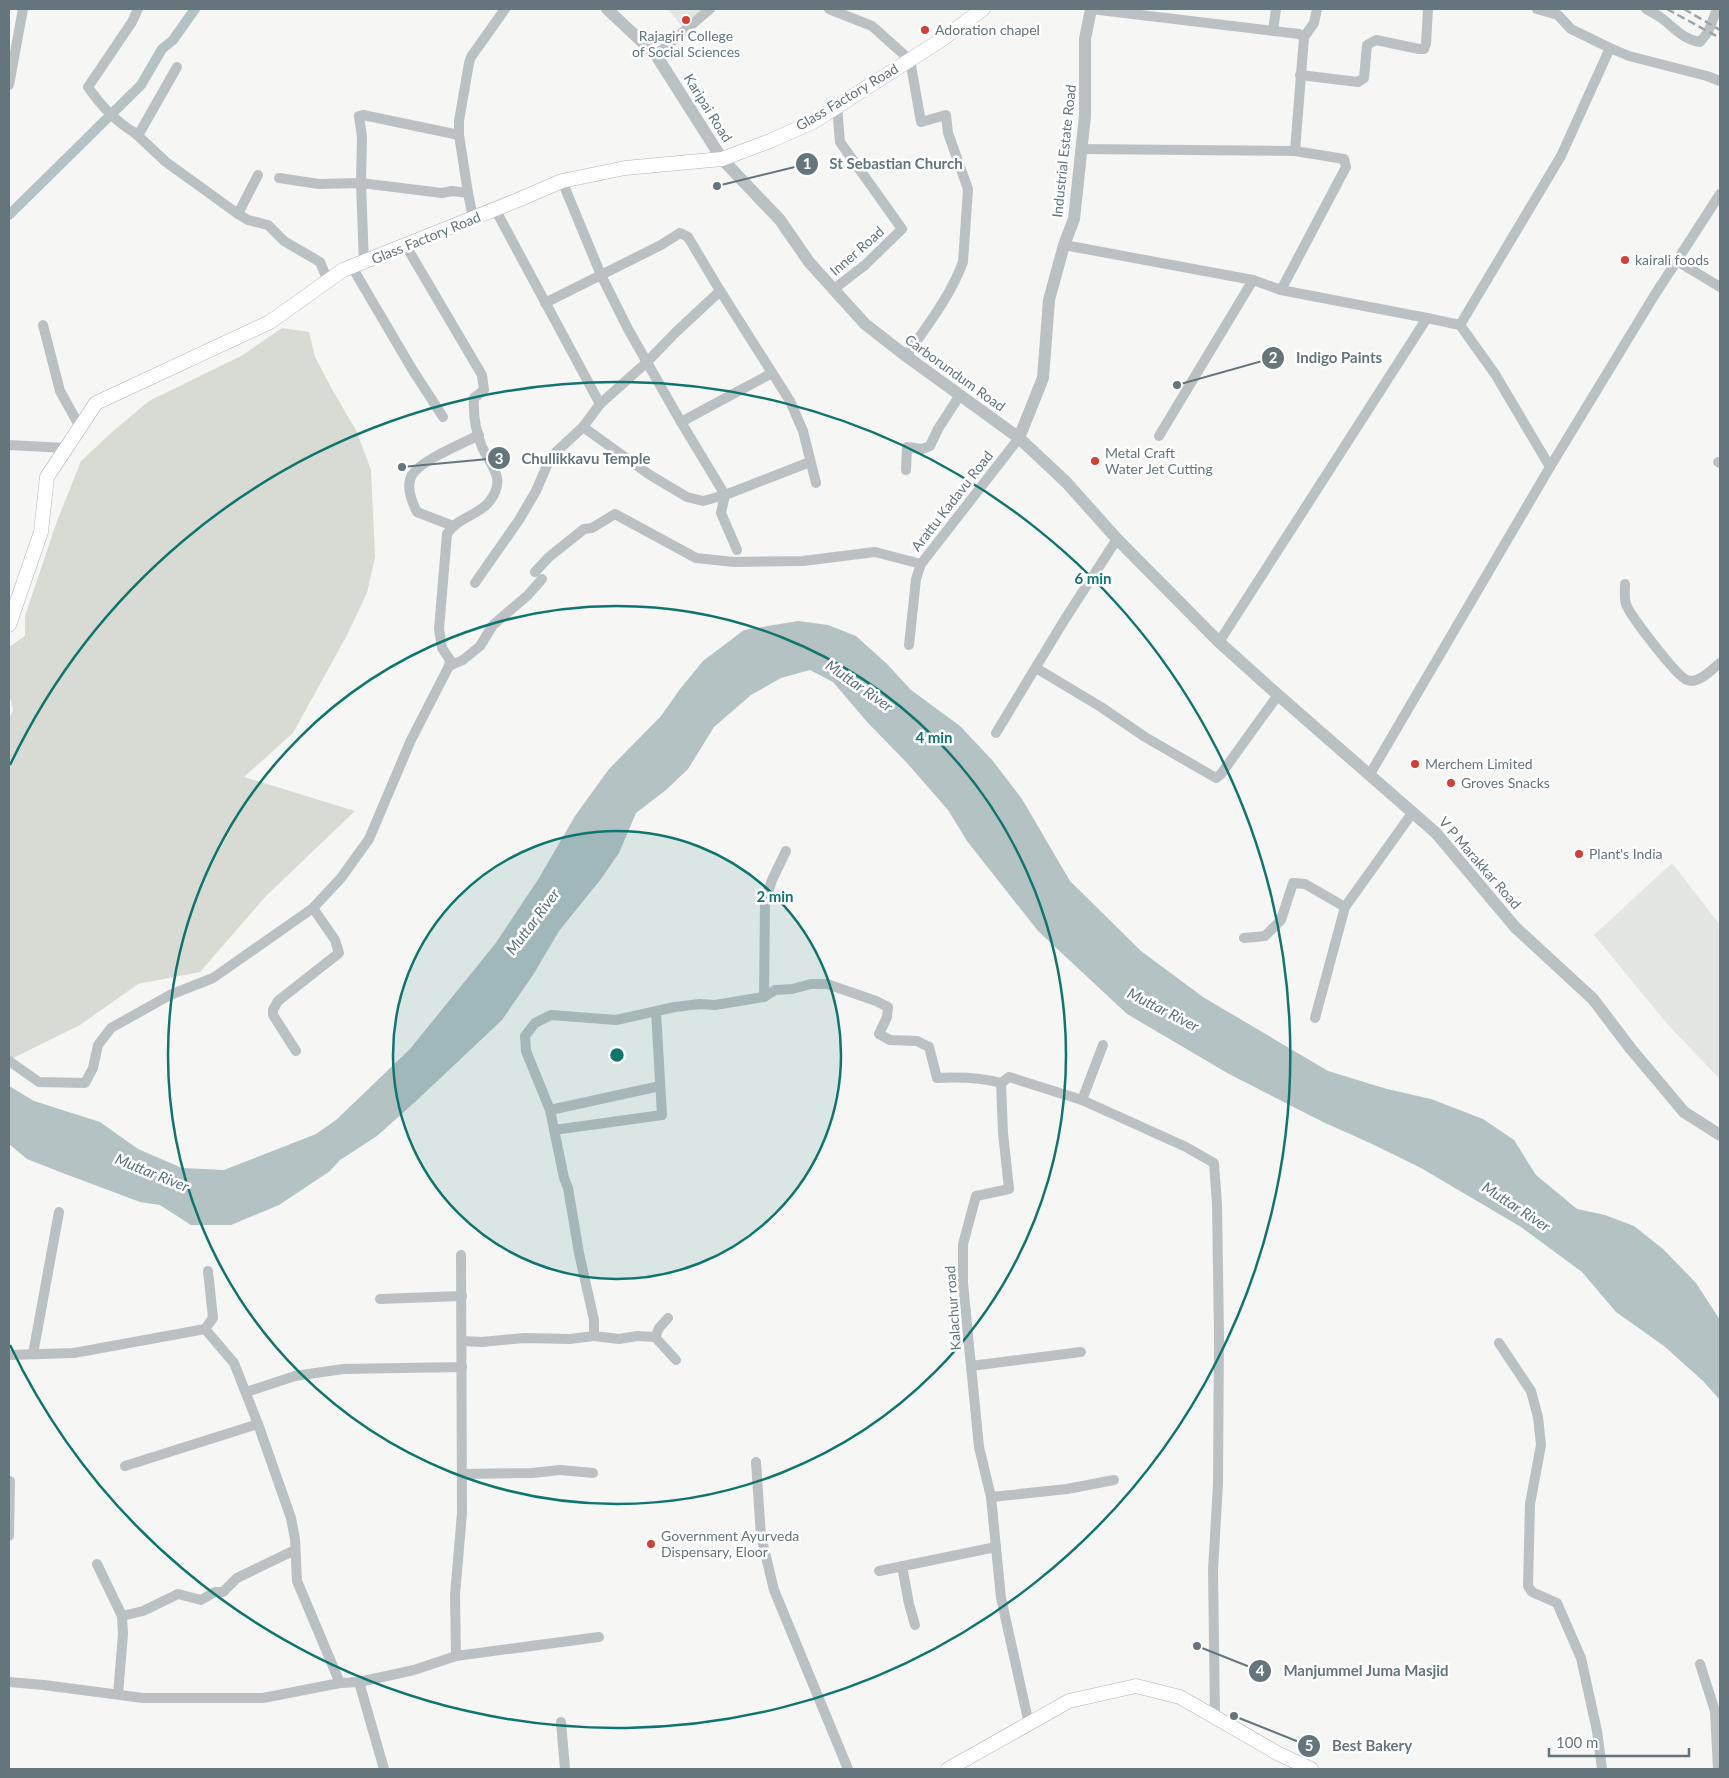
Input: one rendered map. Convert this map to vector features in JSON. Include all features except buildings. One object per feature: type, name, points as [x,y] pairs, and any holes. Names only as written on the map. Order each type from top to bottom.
[{"type":"main road","name":"Glass Factory Road","points":[[9,624],[41,532],[47,477],[96,403],[270,322],[343,270],[562,181],[625,168],[722,159],[813,122],[941,40],[983,9]]},
{"type":"main road","points":[[948,1769],[1069,1702],[1136,1686],[1180,1697],[1279,1754],[1311,1769]]},
{"type":"street","points":[[9,85],[22,9]]},
{"type":"street","points":[[138,9],[132,22],[88,87],[112,116],[135,133],[166,162],[238,214],[248,220],[268,225],[284,240],[320,262],[328,281]]},
{"type":"street","points":[[473,218],[459,135],[459,121],[472,57],[505,9]]},
{"type":"street","name":"Karipai Road","points":[[606,9],[656,55],[722,159]]},
{"type":"street","points":[[656,55],[710,9]]},
{"type":"street","points":[[829,9],[872,26],[910,60],[921,122],[946,114],[948,133],[968,188],[963,262],[945,299],[906,356]]},
{"type":"street","points":[[1090,9],[1299,34],[1304,37]]},
{"type":"street","name":"Industrial Estate Road","points":[[1019,438],[1043,378],[1049,300],[1064,245],[1074,219],[1085,116],[1085,39],[1090,9]]},
{"type":"street","points":[[1273,31],[1276,9]]},
{"type":"street","points":[[1295,151],[1304,37],[1314,23],[1317,9]]},
{"type":"street","points":[[1300,75],[1358,82],[1364,78],[1367,44],[1376,40],[1424,49],[1428,9]]},
{"type":"street","points":[[1537,9],[1558,14],[1571,29],[1629,56],[1720,81]]},
{"type":"street","points":[[1646,9],[1661,18],[1675,31],[1690,40],[1700,42],[1708,32],[1717,9]]},
{"type":"street","points":[[1460,326],[1561,156],[1610,48]]},
{"type":"street","points":[[135,133],[140,132],[177,67]]},
{"type":"street","name":"Inner Road","points":[[834,289],[865,265],[902,229],[840,142],[837,106]]},
{"type":"street","points":[[443,417],[412,368],[358,265],[362,137],[359,116],[363,115],[459,135]]},
{"type":"street","points":[[1082,149],[1295,151],[1344,159],[1346,167],[1281,290]]},
{"type":"street","name":"Carborundum Road","points":[[722,159],[780,220],[809,262],[865,324],[1019,438],[1066,482],[1117,539],[1180,602]]},
{"type":"street","points":[[238,214],[258,175]]},
{"type":"street","points":[[279,178],[319,184],[361,184],[442,193],[452,191],[468,193]]},
{"type":"street","points":[[562,181],[601,274],[628,329],[725,495],[721,514],[737,550]]},
{"type":"street","points":[[1370,774],[1550,467],[1720,194]]},
{"type":"street","points":[[496,209],[600,404]]},
{"type":"street","points":[[545,303],[680,234],[688,237],[790,401],[803,431],[816,483]]},
{"type":"street","points":[[1064,245],[1253,280],[1281,290],[1460,326],[1496,374],[1550,467]]},
{"type":"street","points":[[9,1061],[39,1082],[85,1083],[93,1068],[98,1045],[111,1028],[170,996],[213,978],[313,908],[341,878],[369,839],[411,740],[449,666],[450,660],[442,648],[439,629],[447,534],[453,526],[488,504],[498,489],[497,476],[492,463],[482,447],[473,414],[474,398],[484,390],[482,375],[406,246]]},
{"type":"street","points":[[1677,261],[1720,287]]},
{"type":"street","points":[[1159,436],[1253,280]]},
{"type":"street","points":[[475,583],[519,520],[536,491],[548,463],[556,452],[583,427],[600,404],[647,362],[720,291]]},
{"type":"street","points":[[1219,642],[1427,318]]},
{"type":"street","points":[[43,325],[60,391],[80,427]]},
{"type":"street","points":[[681,422],[772,373]]},
{"type":"street","points":[[906,470],[907,447],[922,449],[930,446],[938,429],[960,395]]},
{"type":"street","points":[[583,427],[650,476],[687,497],[703,501],[725,495],[810,462]]},
{"type":"street","points":[[453,526],[416,512],[411,501],[409,487],[411,476],[428,460],[479,435]]},
{"type":"street","name":"Arattu Kadavu Road","points":[[908,645],[916,579],[921,564],[1019,438]]},
{"type":"street","points":[[9,445],[66,448]]},
{"type":"street","points":[[449,666],[463,660],[480,646],[493,625],[528,595],[549,557],[584,529],[592,528],[615,514],[696,558],[734,562],[803,561],[875,552],[921,564]]},
{"type":"street","points":[[996,733],[1065,619],[1117,539]]},
{"type":"street","points":[[1625,584],[1626,604],[1673,669],[1687,680],[1694,680],[1706,675],[1720,663]]},
{"type":"street","name":"V P Marakkar Road","points":[[1180,602],[1219,642],[1436,833],[1515,927],[1594,999],[1631,1049],[1684,1112],[1720,1135]]},
{"type":"street","points":[[1036,668],[1145,737],[1216,778],[1221,774],[1278,695]]},
{"type":"street","points":[[1315,1018],[1345,907],[1413,812]]},
{"type":"street","points":[[764,997],[765,904],[772,880],[786,851]]},
{"type":"street","points":[[1244,938],[1265,936],[1281,920],[1293,883],[1305,884],[1345,907]]},
{"type":"street","points":[[296,1052],[273,1015],[273,1010],[278,1001],[339,953],[335,940],[313,908]]},
{"type":"street","points":[[594,1336],[594,1320],[579,1254],[568,1188],[550,1110],[526,1051],[525,1036],[535,1024],[551,1015],[616,1020],[700,1004],[715,1005],[764,997],[775,990],[792,989],[811,984],[827,984],[888,1007],[887,1017],[879,1034],[890,1040],[917,1041],[929,1046],[937,1078],[987,1079],[1001,1083],[1009,1077],[1082,1100],[1186,1147],[1214,1163],[1217,1204],[1219,1422],[1217,1516],[1213,1570],[1215,1717]]},
{"type":"street","points":[[554,1130],[662,1115],[656,1012]]},
{"type":"street","points":[[1082,1100],[1102,1045]]},
{"type":"street","name":"Kalachur road","points":[[1001,1083],[1003,1133],[1009,1189],[976,1196],[963,1244],[963,1283],[979,1447],[991,1497],[1001,1598],[1029,1724]]},
{"type":"street","points":[[550,1110],[660,1086]]},
{"type":"street","points":[[33,1354],[59,1212]]},
{"type":"street","points":[[456,1656],[455,1595],[462,1513],[461,1255]]},
{"type":"street","points":[[9,1355],[74,1353],[205,1329],[213,1318],[208,1271]]},
{"type":"street","points":[[380,1299],[462,1296]]},
{"type":"street","points":[[655,1337],[659,1328],[668,1318]]},
{"type":"street","points":[[205,1329],[234,1363],[246,1392],[291,1518],[297,1581],[340,1683]]},
{"type":"street","points":[[462,1342],[524,1338],[570,1339],[594,1336],[619,1338],[655,1337],[676,1360]]},
{"type":"street","points":[[1499,1343],[1531,1391],[1538,1418],[1541,1445],[1530,1504],[1528,1586],[1532,1592],[1556,1603],[1581,1658],[1597,1731],[1602,1769]]},
{"type":"street","points":[[971,1366],[1081,1352]]},
{"type":"street","points":[[246,1392],[295,1376],[343,1369],[462,1368]]},
{"type":"street","points":[[126,1466],[258,1424]]},
{"type":"street","points":[[756,1462],[761,1536],[774,1590],[848,1769]]},
{"type":"street","points":[[462,1474],[532,1473],[560,1470],[594,1473]]},
{"type":"street","points":[[991,1497],[1114,1480]]},
{"type":"street","points":[[9,1536],[10,1482]]},
{"type":"street","points":[[879,1571],[996,1547]]},
{"type":"street","points":[[122,1616],[143,1611],[178,1594],[201,1600],[215,1592],[223,1592],[237,1578],[295,1550]]},
{"type":"street","points":[[97,1564],[122,1616],[124,1634],[118,1694]]},
{"type":"street","points":[[902,1566],[915,1625]]},
{"type":"street","points":[[9,1682],[44,1684],[143,1698],[263,1698],[340,1683],[359,1682],[414,1670],[456,1656],[599,1637]]},
{"type":"street","points":[[1700,1664],[1718,1711],[1718,1769]]},
{"type":"street","points":[[359,1682],[384,1769]]},
{"type":"street","points":[[561,1722],[565,1769]]},
{"type":"shaded area","name":"Rajagiri College of Social Sciences","points":[[668,9],[704,9],[685,30]]},
{"type":"shaded area","points":[[282,328],[309,332],[315,357],[357,432],[371,470],[375,557],[367,593],[347,635],[293,733],[244,777],[355,811],[265,897],[200,972],[138,984],[80,1025],[9,1060],[9,719],[13,710],[9,693],[9,647],[25,636],[25,616],[56,524],[81,461],[149,401],[241,356]]},
{"type":"shaded area","points":[[1672,863],[1720,925],[1720,1079],[1669,1026],[1594,935]]},
{"type":"water","name":"Muttar River","points":[[798,621],[828,625],[856,636],[887,664],[911,690],[960,726],[993,761],[1022,799],[1070,881],[1141,951],[1203,997],[1328,1071],[1387,1089],[1431,1099],[1483,1119],[1514,1140],[1536,1175],[1577,1209],[1605,1215],[1634,1226],[1663,1249],[1696,1283],[1720,1320],[1720,1400],[1703,1381],[1664,1346],[1616,1312],[1582,1272],[1521,1227],[1421,1168],[1323,1122],[1229,1074],[1127,1014],[1038,931],[967,841],[948,810],[907,763],[868,723],[833,682],[810,670],[781,678],[751,695],[714,727],[688,769],[666,790],[636,813],[619,853],[601,879],[559,931],[533,975],[502,1020],[377,1136],[340,1160],[330,1171],[279,1205],[231,1225],[191,1225],[160,1205],[140,1202],[27,1159],[9,1144],[9,1086],[34,1101],[100,1122],[138,1149],[182,1168],[224,1170],[316,1134],[336,1120],[410,1049],[495,944],[539,878],[575,816],[609,769],[661,716],[703,661],[744,630]]},
{"type":"waterway","points":[[9,215],[141,85],[162,49],[173,40],[195,9]]},
{"type":"railway","points":[[1667,9],[1720,38]]},
{"type":"railway","points":[[1684,9],[1720,30]]},
{"type":"place","name":"Rajagiri College of Social Sciences","points":[[686,20]]},
{"type":"place","name":"Adoration chapel","points":[[925,30]]},
{"type":"place","name":"St Sebastian Church","points":[[717,186]]},
{"type":"place","name":"kairali foods","points":[[1625,260]]},
{"type":"place","name":"Indigo Paints","points":[[1177,385]]},
{"type":"place","name":"Metal Craft Water Jet Cutting","points":[[1095,461]]},
{"type":"place","name":"Chullikkavu Temple","points":[[402,467]]},
{"type":"place","name":"Merchem Limited","points":[[1415,764]]},
{"type":"place","name":"Groves Snacks","points":[[1451,783]]},
{"type":"place","name":"Plant's India","points":[[1579,854]]},
{"type":"place","name":"Government Ayurveda Dispensary, Eloor","points":[[651,1544]]},
{"type":"place","name":"Manjummel Juma Masjid","points":[[1197,1646]]},
{"type":"place","name":"Best Bakery","points":[[1234,1716]]}]
